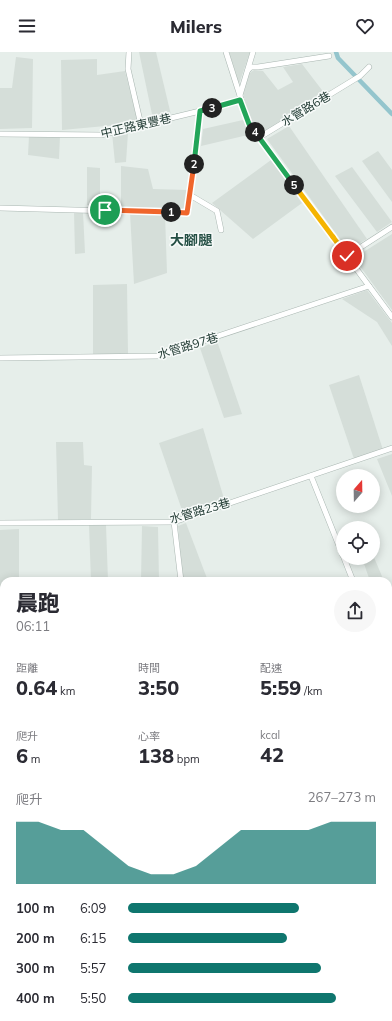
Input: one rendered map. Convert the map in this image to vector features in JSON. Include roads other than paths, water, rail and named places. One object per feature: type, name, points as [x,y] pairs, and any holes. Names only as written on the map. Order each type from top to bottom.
[{"type":"street","points":[[129,52],[128,69],[140,125]]},
{"type":"street","points":[[226,52],[249,124],[392,317]]},
{"type":"street","points":[[240,98],[253,52]]},
{"type":"street","points":[[248,70],[253,67],[258,68],[329,56]]},
{"type":"street","name":"水管路6巷","points":[[260,137],[360,76],[369,67]]},
{"type":"street","name":"中正路東豐巷","points":[[0,134],[101,135],[200,111],[240,98]]},
{"type":"street","points":[[0,208],[187,213],[200,111]]},
{"type":"street","points":[[190,195],[217,211],[221,230]]},
{"type":"street","points":[[347,256],[392,228]]},
{"type":"street","name":"水管路97巷","points":[[0,358],[158,356],[369,286]]},
{"type":"street","name":"水管路23巷","points":[[0,523],[174,522],[392,448]]},
{"type":"street","points":[[311,476],[336,539]]},
{"type":"street","points":[[174,522],[181,577]]},
{"type":"street","points":[[346,565],[351,577]]},
{"type":"waterway","points":[[336,52],[338,58],[392,114]]},
{"type":"district","name":"大腳腿","points":[[191,240]]}]
